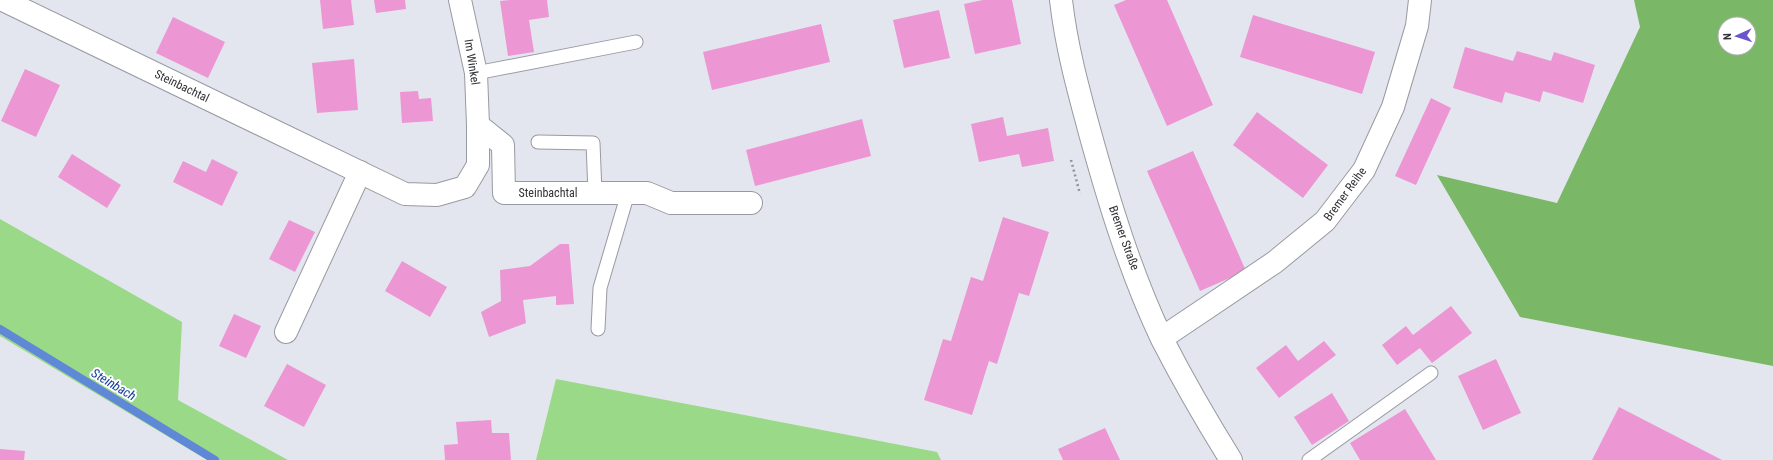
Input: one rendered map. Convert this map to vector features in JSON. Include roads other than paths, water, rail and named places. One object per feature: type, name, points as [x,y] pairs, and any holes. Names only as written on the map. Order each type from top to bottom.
[{"type":"street","name":"Steinbachtal","points":[[3,0],[405,194],[437,194],[465,187],[478,165],[478,125]]},
{"type":"street","name":"Im Winkel","points":[[460,0],[476,73],[478,125]]},
{"type":"street","name":"Bremer Straße","points":[[1061,0],[1079,92],[1103,181],[1142,289],[1162,338],[1203,414],[1231,460]]},
{"type":"street","name":"Bremer Reihe","points":[[1162,338],[1275,262],[1325,221],[1364,170],[1393,107],[1417,26],[1420,0]]},
{"type":"street","name":"Steinbachtal","points":[[478,125],[503,145],[504,193],[647,193],[671,203],[751,204]]},
{"type":"street","points":[[286,332],[360,172]]},
{"type":"lane","points":[[476,73],[636,42]]},
{"type":"lane","points":[[538,142],[593,143],[595,193]]},
{"type":"lane","points":[[598,329],[600,288],[628,193]]},
{"type":"lane","points":[[1309,460],[1431,373]]},
{"type":"waterway","name":"Steinbach","points":[[0,329],[215,460]]}]
